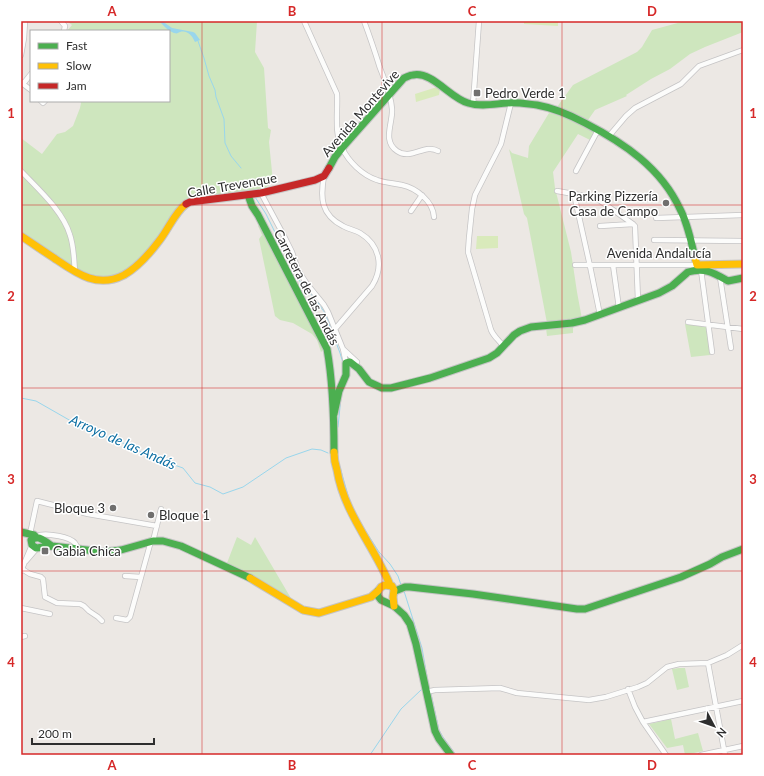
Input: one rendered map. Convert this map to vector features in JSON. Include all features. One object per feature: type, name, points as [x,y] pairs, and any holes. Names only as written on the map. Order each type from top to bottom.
[{"type":"street","points":[[21,55],[25,21]]},
{"type":"street","points":[[61,21],[65,26],[64,30]]},
{"type":"street","points":[[304,21],[337,94],[338,139],[342,148],[355,165],[369,176],[378,181],[410,187],[422,195],[432,208],[434,217]]},
{"type":"street","points":[[364,21],[390,94],[393,114],[389,131],[389,140],[391,145],[399,153],[406,155],[414,154],[427,149],[438,150]]},
{"type":"street","points":[[473,104],[479,21]]},
{"type":"street","points":[[609,136],[635,108],[681,84],[699,66],[743,50]]},
{"type":"street","name":"Avenida Montevive","points":[[335,329],[372,286],[376,280],[379,265],[378,256],[372,243],[359,232],[337,223],[327,212],[324,206],[321,190],[324,176],[342,148],[404,78],[409,75],[415,74],[427,77],[458,99],[468,103],[482,105],[526,103],[544,106],[583,122],[609,136],[635,153],[666,184],[675,200],[684,218],[699,267]]},
{"type":"street","points":[[30,75],[22,83],[30,89]]},
{"type":"street","points":[[503,346],[500,341],[494,337],[491,330],[468,252],[471,216],[475,195],[501,144],[511,103]]},
{"type":"street","points":[[576,171],[598,130]]},
{"type":"street","points":[[21,171],[49,201],[65,223],[71,240],[75,272]]},
{"type":"street","name":"Calle Trevenque","points":[[21,236],[86,278],[103,280],[113,279],[126,274],[140,263],[157,244],[181,208],[187,203],[261,193],[315,180],[324,176]]},
{"type":"street","points":[[556,191],[591,196],[599,200],[635,226],[638,300]]},
{"type":"street","points":[[261,193],[292,252],[298,270],[324,305],[342,349],[350,363],[368,382],[382,388],[392,388],[430,378],[489,358],[497,353],[514,335],[520,331],[530,327],[572,323],[600,315],[659,293],[672,286],[688,272],[699,267],[728,281],[743,278]]},
{"type":"street","points":[[574,194],[600,315]]},
{"type":"street","name":"Carretera de las Andás","points":[[248,195],[249,202],[258,215],[327,349],[336,390],[332,400],[334,414],[334,456],[338,479],[345,500],[354,519],[384,570],[386,576],[383,592]]},
{"type":"street","points":[[411,211],[422,195]]},
{"type":"street","points":[[656,218],[743,215]]},
{"type":"street","points":[[600,226],[633,224]]},
{"type":"street","points":[[654,240],[743,240]]},
{"type":"street","name":"Avenida Andalucía","points":[[575,265],[699,267],[743,264]]},
{"type":"street","points":[[613,266],[619,308]]},
{"type":"street","points":[[699,267],[712,352]]},
{"type":"street","points":[[720,277],[731,348]]},
{"type":"street","points":[[688,322],[743,329]]},
{"type":"street","points":[[334,414],[336,390],[344,380],[350,363],[342,349]]},
{"type":"street","points":[[36,541],[37,501],[88,514],[157,526]]},
{"type":"street","points":[[116,618],[127,620],[130,618],[161,509]]},
{"type":"street","points":[[21,532],[36,541]]},
{"type":"street","points":[[78,550],[74,543],[63,537],[44,534],[40,535],[30,547],[23,563],[22,570],[43,579],[45,597],[57,604],[80,604],[102,621]]},
{"type":"street","points":[[21,535],[52,546],[97,552],[111,552],[152,541],[170,542],[241,573],[294,605],[311,612],[319,613],[371,597],[374,598],[393,588],[394,606]]},
{"type":"street","points":[[383,592],[390,601],[394,594],[405,587],[410,587],[473,594],[577,609],[585,608],[681,577],[722,557],[743,549]]},
{"type":"street","points":[[125,576],[141,577]]},
{"type":"street","points":[[383,592],[394,606],[404,615],[410,624],[436,731],[451,755]]},
{"type":"street","points":[[21,608],[50,614]]},
{"type":"street","points":[[426,692],[435,690],[500,688],[517,693],[589,700],[606,697],[638,687],[647,683],[667,667],[679,664],[708,663],[727,655],[743,645]]},
{"type":"street","points":[[708,663],[725,755]]},
{"type":"street","points":[[628,689],[643,722],[666,755]]},
{"type":"street","points":[[643,722],[743,701]]},
{"type":"street","points":[[701,755],[743,746]]},
{"type":"green space","points":[[67,21],[257,21],[255,52],[264,68],[268,128],[271,130],[269,142],[273,182],[261,191],[184,200],[162,232],[136,264],[120,274],[105,278],[86,274],[21,234],[21,138],[42,154],[57,134],[65,132],[73,126],[80,108],[80,102],[170,102],[170,30],[68,30],[72,25]]},
{"type":"green space","points":[[524,21],[558,21],[558,26],[524,24]]},
{"type":"green space","points":[[685,21],[743,21],[743,32],[690,54],[670,69],[626,95],[627,96],[595,110],[588,120],[557,107],[573,85],[637,52],[642,47],[652,30]]},
{"type":"green space","points":[[437,87],[440,89],[439,95],[416,102],[415,94]]},
{"type":"green space","points":[[549,113],[566,118],[595,133],[590,140],[578,134],[553,172],[555,188],[571,252],[582,319],[547,323],[527,218],[524,214],[509,149],[512,153],[528,158],[529,146]]},
{"type":"green space","points":[[260,225],[324,349],[321,352],[317,340],[312,334],[293,323],[280,320],[275,316],[259,239],[262,235],[258,226]]},
{"type":"green space","points":[[477,236],[498,236],[498,248],[476,249]]},
{"type":"green space","points":[[685,324],[707,327],[710,355],[691,357]]},
{"type":"green space","points":[[573,325],[573,333],[547,336],[546,328]]},
{"type":"green space","points":[[237,537],[251,545],[255,537],[292,600],[227,563]]},
{"type":"green space","points":[[685,668],[689,687],[677,690],[672,669]]},
{"type":"green space","points":[[671,719],[675,739],[698,733],[703,751],[685,755],[683,745],[667,748],[649,724]]},
{"type":"water","points":[[159,21],[162,21],[172,28],[193,32],[200,40],[195,42],[191,36],[185,32],[176,33],[166,28]]},
{"type":"waterway","points":[[198,41],[224,119],[225,143],[231,156],[241,168]]},
{"type":"waterway","points":[[255,197],[266,214],[298,279],[325,313],[343,363]]},
{"type":"waterway","points":[[338,427],[341,397]]},
{"type":"waterway","name":"Arroyo de las Andás","points":[[21,398],[36,401],[85,429],[123,443],[151,457],[183,468],[195,483],[210,487],[223,494],[243,487],[286,458],[312,449],[321,450],[328,453]]},
{"type":"waterway","name":"Arroyo de las Andás","points":[[340,467],[353,509],[379,552],[398,576],[401,585]]},
{"type":"waterway","name":"Arroyo de las Andás","points":[[404,591],[422,648],[429,688]]},
{"type":"waterway","points":[[370,755],[401,709],[421,690]]},
{"type":"waterway","name":"Arroyo de las Andás","points":[[431,694],[439,730],[456,755]]},
{"type":"traffic: fast","points":[[329,168],[342,148],[404,78],[412,75],[420,75],[434,81],[454,96],[468,103],[483,105],[514,103],[543,106],[574,117],[614,139],[652,169],[672,194],[685,221],[695,258]]},
{"type":"traffic: fast","points":[[248,195],[252,206],[327,349],[333,400],[334,452]]},
{"type":"traffic: fast","points":[[334,414],[339,391],[346,375],[346,363],[350,362],[359,369],[369,382],[382,388],[391,388],[430,378],[489,358],[497,353],[514,335],[531,327],[572,323],[585,320],[659,293],[672,286],[688,272],[699,270],[714,273],[728,281],[743,278]]},
{"type":"traffic: fast","points":[[21,532],[34,535],[36,537]]},
{"type":"traffic: fast","points":[[52,546],[39,538],[34,538],[31,540],[32,545],[36,548],[52,546],[104,552],[121,550],[153,541],[163,541],[181,546],[250,578]]},
{"type":"traffic: fast","points":[[395,591],[405,587],[410,587],[585,609],[681,577],[722,557],[743,549]]},
{"type":"traffic: fast","points":[[378,591],[378,596],[381,600],[394,606],[404,615],[410,624],[416,644],[435,731],[451,755]]},
{"type":"traffic: slow","points":[[21,236],[79,274],[96,280],[114,279],[129,272],[143,260],[162,237],[178,212],[186,204]]},
{"type":"traffic: slow","points":[[695,258],[697,265],[743,264]]},
{"type":"traffic: slow","points":[[334,452],[335,463],[346,501],[390,585]]},
{"type":"traffic: slow","points":[[250,578],[303,610],[319,613],[371,597],[385,585],[392,586],[394,590],[394,606]]},
{"type":"traffic: jam","points":[[186,204],[190,202],[261,193],[315,180],[324,176],[329,168]]},
{"type":"place","name":"Pedro Verde 1","points":[[477,93]]},
{"type":"place","name":"Parking Pizzería Casa de Campo","points":[[666,203]]},
{"type":"place","name":"Bloque 3","points":[[113,508]]},
{"type":"place","name":"Bloque 1","points":[[151,515]]},
{"type":"place","name":"Gabia Chica","points":[[45,551]]}]
